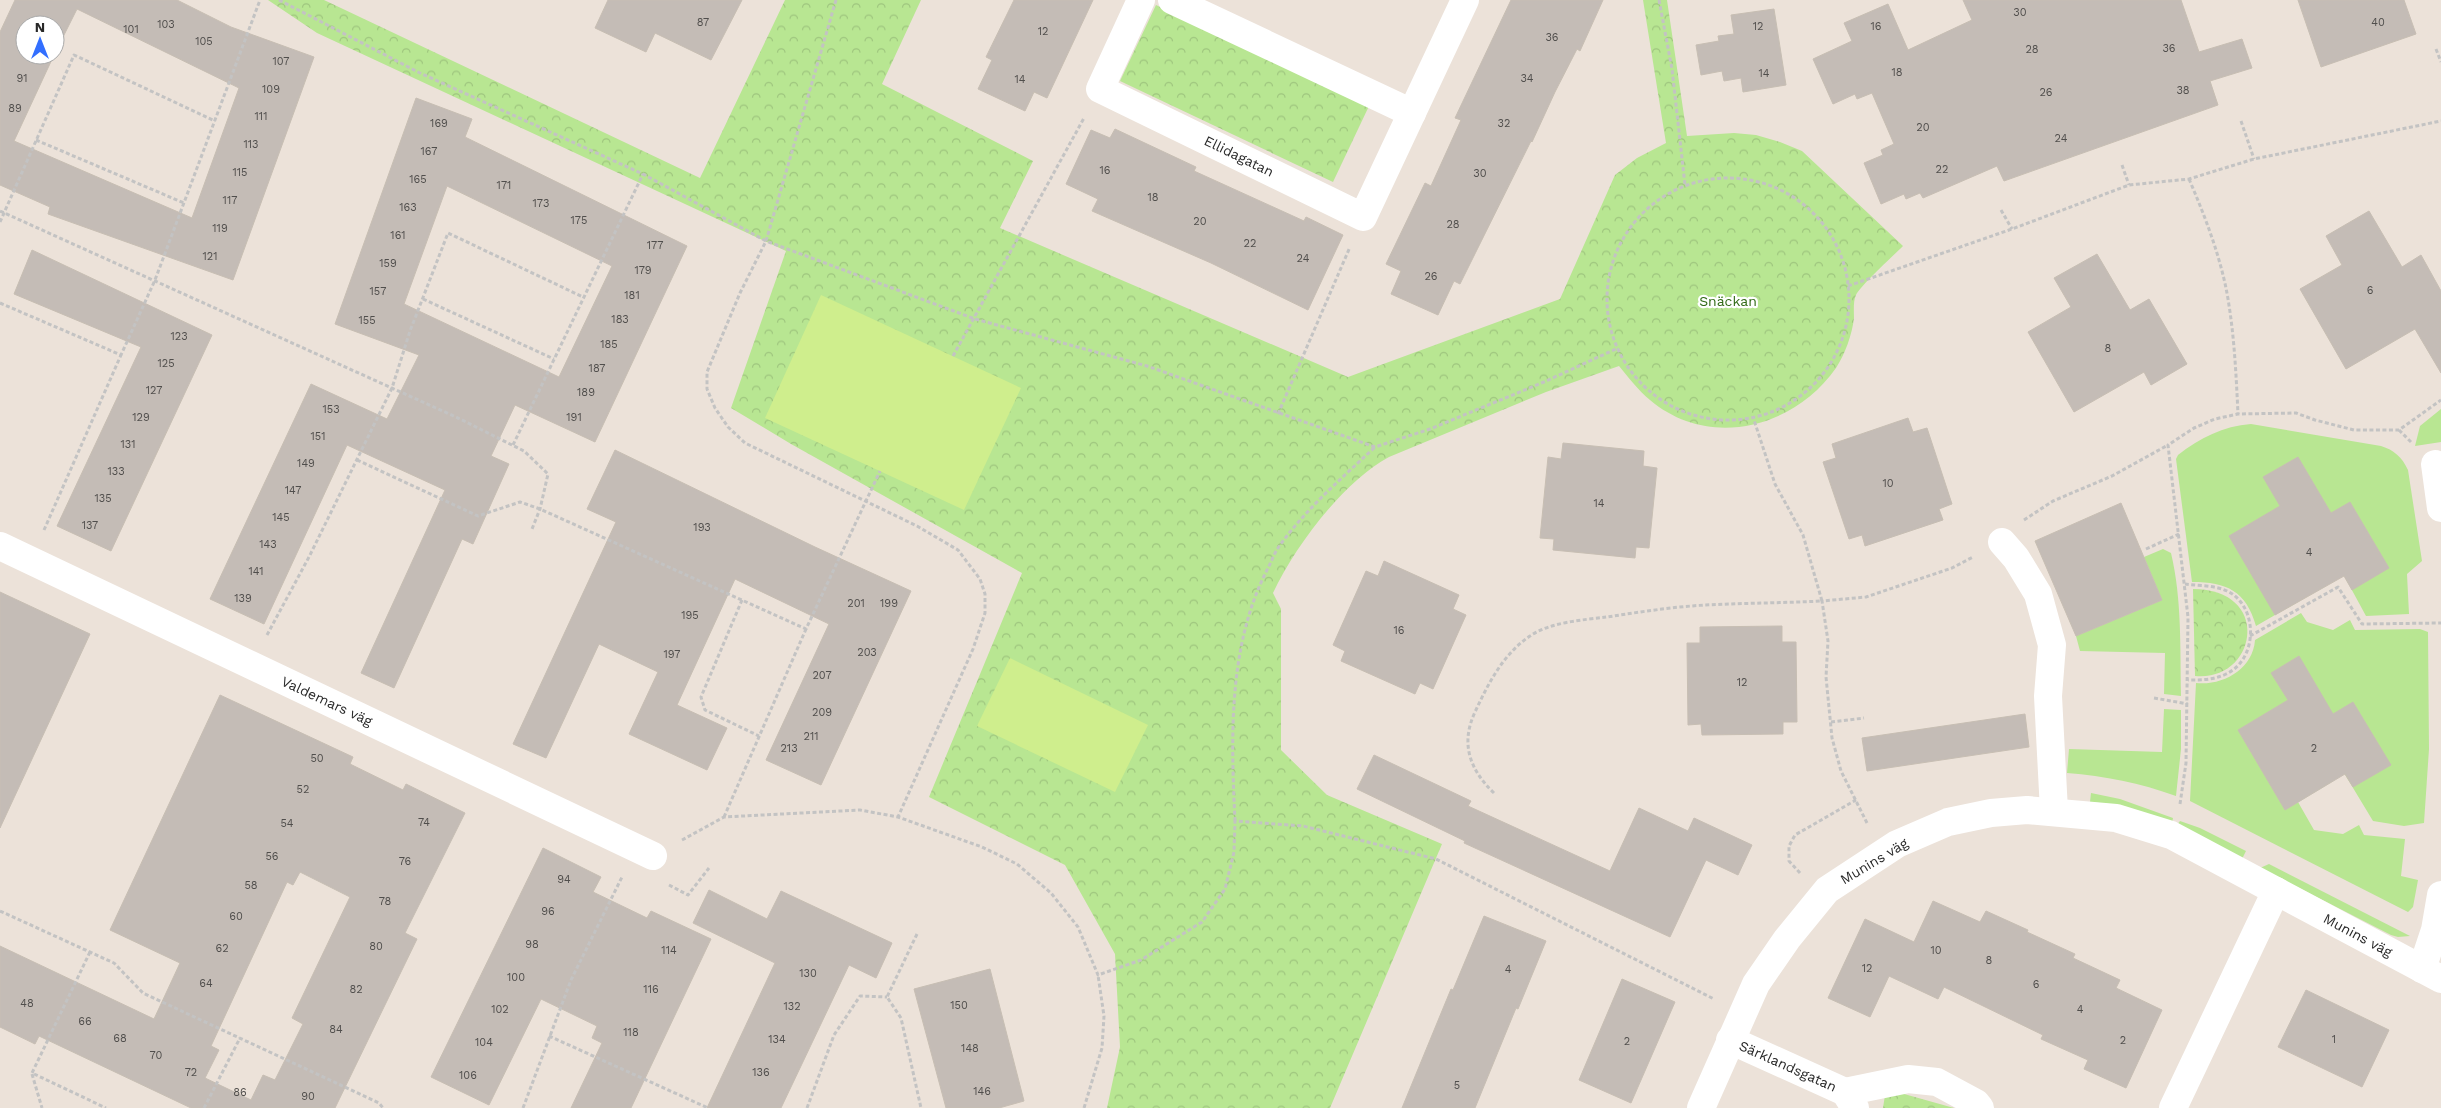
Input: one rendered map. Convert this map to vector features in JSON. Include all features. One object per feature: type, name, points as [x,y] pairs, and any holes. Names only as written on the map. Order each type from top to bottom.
[{"type":"street","points":[[1100,89],[1141,0]]},
{"type":"street","points":[[1172,0],[1412,113]]},
{"type":"street","points":[[1363,217],[1465,0]]},
{"type":"street","name":"Ellidagatan","points":[[1100,89],[1363,217]]},
{"type":"street","points":[[2435,464],[2441,508]]},
{"type":"street","points":[[2002,542],[2016,558],[2038,594],[2052,645],[2048,696],[2054,811]]},
{"type":"street","name":"Valdemars väg","points":[[0,546],[645,852]]},
{"type":"street","name":"Munins väg","points":[[1701,1108],[1756,984],[1787,940],[1828,890],[1897,844],[1948,822],[1991,813],[2027,810],[2054,811],[2116,818],[2171,835],[2432,974]]},
{"type":"street","points":[[2173,1108],[2276,891]]},
{"type":"street","points":[[2432,974],[2434,930],[2441,895]]},
{"type":"street","name":"Särklandsgatan","points":[[1730,1040],[1850,1100],[1908,1079],[1937,1082],[1976,1103],[1980,1108]]},
{"type":"path","points":[[31,561],[155,280],[260,0]]},
{"type":"path","points":[[278,0],[420,73],[643,174],[766,241],[975,319],[1147,366],[1278,414],[1376,447]]},
{"type":"path","points":[[836,0],[766,241],[740,293],[706,372],[707,389],[715,408],[728,427],[745,443],[916,526],[958,550],[975,571],[985,594],[985,612],[972,649],[898,817]]},
{"type":"path","points":[[1659,0],[1672,69],[1685,185]]},
{"type":"path","points":[[2436,49],[2441,62]]},
{"type":"path","points":[[0,222],[2,211],[74,55],[215,121]]},
{"type":"path","points":[[953,356],[1100,89]]},
{"type":"path","points":[[2241,121],[2254,159]]},
{"type":"path","points":[[1848,286],[2012,229],[2129,185],[2189,178],[2254,159],[2441,121]]},
{"type":"path","points":[[36,140],[184,203]]},
{"type":"path","points":[[2122,165],[2129,185]]},
{"type":"path","points":[[512,445],[643,174]]},
{"type":"path","points":[[2189,178],[2210,229],[2226,288],[2235,354],[2238,414]]},
{"type":"path","points":[[1707,179],[1753,180],[1775,187],[1795,198],[1815,215],[1831,236],[1842,260],[1848,286],[1849,305],[1843,334],[1831,361],[1820,377],[1790,403],[1753,417],[1727,419],[1701,416],[1676,408],[1654,395],[1635,376],[1618,348],[1611,331],[1607,306],[1608,280],[1614,256],[1626,233],[1642,213],[1662,197],[1685,185],[1707,179]]},
{"type":"path","points":[[2001,210],[2012,229]]},
{"type":"path","points":[[2,211],[392,388],[524,451],[548,474],[540,508],[532,529]]},
{"type":"path","points":[[1278,414],[1363,217]]},
{"type":"path","points":[[250,665],[309,557],[392,388],[448,233],[584,297]]},
{"type":"path","points":[[423,298],[554,359]]},
{"type":"path","points":[[0,303],[121,355]]},
{"type":"path","points":[[1098,975],[1142,960],[1202,922],[1225,889],[1234,852],[1235,821],[1232,732],[1235,688],[1243,638],[1255,594],[1279,546],[1317,501],[1376,447],[1430,429],[1544,382],[1618,348]]},
{"type":"path","points":[[1494,793],[1482,782],[1474,770],[1467,748],[1472,719],[1492,676],[1519,645],[1531,635],[1554,626],[1591,619],[1703,605],[1822,602],[1866,597],[1952,568],[2002,542],[2023,521],[2053,501],[2112,476],[2168,445],[2194,428],[2215,419],[2238,414],[2296,413],[2354,430],[2399,430],[2441,400]]},
{"type":"path","points":[[1753,417],[1775,484],[1803,535],[1822,602],[1828,642],[1826,677],[1831,722],[1841,771],[1869,826]]},
{"type":"path","points":[[2168,445],[2188,618],[2186,763],[2180,802],[2171,835]]},
{"type":"path","points":[[357,460],[478,516],[520,502],[540,508],[806,629]]},
{"type":"path","points":[[724,817],[806,629],[880,471]]},
{"type":"path","points":[[2146,548],[2179,534]]},
{"type":"path","points":[[2184,584],[2214,587],[2228,592],[2248,614],[2250,636],[2246,656],[2227,674],[2211,679],[2188,680]]},
{"type":"path","points":[[2250,636],[2338,587],[2362,624],[2441,623]]},
{"type":"path","points":[[742,600],[701,697],[705,710],[759,736]]},
{"type":"path","points":[[2154,698],[2188,704]]},
{"type":"path","points":[[1831,722],[1864,718]]},
{"type":"path","points":[[1801,875],[1788,861],[1788,846],[1795,836],[1856,800]]},
{"type":"path","points":[[522,1108],[571,980],[645,852],[724,817],[860,810],[898,817],[982,846],[1017,864],[1051,893],[1078,927],[1098,975],[1104,1016],[1102,1048],[1084,1108]]},
{"type":"path","points":[[1235,821],[1303,826],[1436,860],[1743,1012]]},
{"type":"path","points":[[0,910],[114,963],[143,993],[379,1103],[383,1108]]},
{"type":"path","points":[[887,997],[917,934]]},
{"type":"path","points":[[42,1108],[32,1073],[90,952]]},
{"type":"path","points":[[807,1108],[834,1035],[860,996],[887,997]]},
{"type":"path","points":[[887,997],[901,1018],[921,1108]]},
{"type":"path","points":[[549,1036],[708,1108]]},
{"type":"path","points":[[204,1108],[240,1038]]},
{"type":"path","points":[[32,1073],[106,1108]]},
{"type":"green space","name":"Snäckan","points":[[268,0],[324,0],[700,178],[785,0],[921,0],[882,84],[1033,161],[1000,228],[1348,377],[1560,299],[1615,175],[1637,158],[1666,143],[1643,0],[1667,0],[1687,136],[1734,133],[1756,135],[1802,151],[1903,246],[1870,278],[1856,295],[1852,331],[1845,351],[1836,368],[1818,389],[1798,405],[1774,418],[1749,425],[1724,428],[1698,425],[1673,415],[1650,400],[1619,366],[1546,392],[1389,457],[1372,468],[1338,498],[1322,516],[1294,555],[1273,593],[1281,609],[1281,750],[1327,795],[1442,844],[1330,1108],[1107,1108],[1120,1047],[1115,954],[1065,865],[929,797],[1022,573],[791,444],[731,408],[786,251],[317,33]]},
{"type":"green space","points":[[1156,5],[1369,106],[1333,182],[1120,81]]},
{"type":"green space","points":[[821,295],[1021,388],[964,510],[765,418]]},
{"type":"green space","points":[[2441,409],[2441,442],[2415,446],[2420,426]]},
{"type":"green space","points":[[2251,424],[2381,446],[2394,452],[2403,461],[2408,470],[2422,561],[2407,574],[2409,614],[2366,616],[2341,570],[2329,584],[2256,626],[2247,604],[2233,591],[2215,584],[2192,582],[2176,459],[2178,455],[2203,438],[2231,427]]},
{"type":"green space","points":[[2163,549],[2171,553],[2175,570],[2180,624],[2181,696],[2164,694],[2165,653],[2080,651],[2076,636],[2162,600],[2144,557]]},
{"type":"green space","points":[[2193,589],[2219,593],[2236,603],[2245,618],[2247,635],[2243,651],[2232,665],[2216,674],[2195,676]]},
{"type":"green space","points":[[2301,613],[2307,622],[2333,630],[2350,620],[2355,630],[2420,629],[2428,632],[2429,749],[2424,823],[2404,826],[2373,821],[2341,768],[2330,775],[2333,781],[2298,802],[2314,830],[2343,834],[2359,825],[2364,835],[2405,839],[2401,876],[2418,880],[2413,907],[2408,912],[2190,801],[2196,683],[2216,682],[2235,674],[2249,659],[2255,640]]},
{"type":"green space","points":[[1010,658],[1148,725],[1115,792],[977,726]]},
{"type":"green space","points":[[2164,709],[2181,710],[2181,749],[2176,796],[2122,781],[2067,773],[2069,749],[2162,752]]},
{"type":"green space","points":[[2091,793],[2120,799],[2173,818],[2172,823],[2118,805],[2090,802]]},
{"type":"green space","points":[[2180,821],[2200,828],[2246,851],[2242,859],[2177,825]]},
{"type":"green space","points":[[2269,864],[2410,936],[2398,937],[2391,935],[2260,868]]},
{"type":"green space","points":[[1897,1092],[1954,1108],[1883,1108],[1885,1095]]},
{"type":"building","points":[[15,0],[177,0],[231,27],[314,57],[233,280],[48,214],[50,207],[0,185],[0,32]],"holes":[[[77,9],[239,88],[192,218],[14,141],[49,65],[15,65],[15,15],[65,15],[65,33]]]},
{"type":"building","points":[[608,0],[742,0],[711,60],[655,33],[646,52],[595,28]]},
{"type":"building","points":[[1014,0],[1093,0],[1047,98],[1034,92],[1025,111],[978,89],[992,60],[986,57]]},
{"type":"building","points":[[1511,0],[1603,0],[1580,51],[1577,49],[1460,284],[1454,281],[1438,315],[1391,294],[1401,271],[1386,264],[1425,183],[1431,186],[1461,120],[1455,118]]},
{"type":"building","points":[[1963,0],[2181,0],[2199,52],[2242,39],[2252,68],[2210,81],[2218,105],[2004,181],[1997,166],[1923,198],[1920,193],[1906,199],[1904,194],[1881,204],[1864,163],[1883,155],[1881,150],[1894,144],[1872,93],[1857,99],[1855,94],[1833,104],[1813,59],[1852,41],[1844,23],[1888,4],[1908,50],[1972,20]]},
{"type":"building","points":[[2298,0],[2404,0],[2416,34],[2321,67]]},
{"type":"building","points":[[1774,9],[1786,85],[1743,92],[1741,78],[1724,81],[1722,71],[1701,75],[1696,45],[1719,41],[1718,36],[1734,34],[1731,15]]},
{"type":"building","points":[[416,98],[472,119],[465,137],[687,246],[595,442],[515,405],[491,456],[509,464],[473,544],[462,539],[394,688],[361,673],[445,490],[347,445],[264,624],[210,599],[311,384],[387,419],[419,355],[335,324]],"holes":[[[447,186],[612,266],[559,377],[404,304]]]},
{"type":"building","points":[[1115,129],[1196,167],[1194,171],[1304,221],[1306,217],[1343,235],[1308,310],[1211,263],[1092,211],[1098,199],[1066,184],[1091,130],[1110,138]]},
{"type":"building","points":[[2369,211],[2402,267],[2421,255],[2441,291],[2441,373],[2415,329],[2346,369],[2300,289],[2342,265],[2326,236]]},
{"type":"building","points":[[32,250],[212,335],[111,551],[57,526],[141,347],[14,294]]},
{"type":"building","points":[[2097,254],[2130,310],[2149,299],[2187,364],[2151,385],[2144,372],[2074,412],[2028,332],[2071,307],[2054,278]]},
{"type":"building","points":[[1908,418],[1913,432],[1927,428],[1952,504],[1939,509],[1943,520],[1865,546],[1862,535],[1849,539],[1823,462],[1836,458],[1832,444]]},
{"type":"building","points":[[1563,443],[1644,451],[1643,466],[1657,468],[1649,548],[1636,547],[1635,558],[1553,550],[1554,539],[1540,538],[1548,457],[1561,459]]},
{"type":"building","points":[[615,450],[815,547],[911,591],[821,785],[766,760],[829,624],[735,579],[677,705],[727,728],[707,770],[629,734],[658,672],[599,644],[546,758],[513,744],[616,522],[587,509]]},
{"type":"building","points":[[2298,457],[2331,513],[2350,502],[2389,568],[2352,590],[2344,576],[2275,615],[2229,536],[2280,506],[2263,477]]},
{"type":"building","points":[[2121,503],[2162,600],[2076,636],[2035,541]]},
{"type":"building","points":[[1384,561],[1459,595],[1453,609],[1466,615],[1433,689],[1420,683],[1415,694],[1341,661],[1345,651],[1333,645],[1366,571],[1378,576]]},
{"type":"building","points":[[0,592],[90,634],[0,828]]},
{"type":"building","points":[[1782,626],[1782,642],[1796,642],[1797,722],[1783,722],[1783,734],[1702,735],[1701,724],[1688,725],[1687,643],[1700,643],[1700,627]]},
{"type":"building","points":[[2299,656],[2333,714],[2353,702],[2391,765],[2353,787],[2345,774],[2285,810],[2238,730],[2288,700],[2271,673]]},
{"type":"building","points":[[220,695],[353,757],[350,764],[403,790],[406,784],[465,813],[405,933],[417,939],[335,1108],[191,1108],[39,1036],[35,1044],[0,1027],[0,946],[154,1019],[180,963],[110,930]],"holes":[[[300,872],[350,897],[292,1018],[303,1024],[275,1080],[263,1075],[251,1100],[205,1078],[219,1050],[211,1046],[287,882],[293,885]]]},
{"type":"building","points":[[2025,714],[2029,747],[1867,771],[1862,738]]},
{"type":"building","points":[[1374,755],[1471,801],[1468,806],[1610,871],[1639,808],[1688,831],[1694,818],[1752,845],[1738,875],[1706,860],[1670,937],[1464,843],[1465,841],[1357,789]]},
{"type":"building","points":[[543,848],[601,877],[593,892],[647,918],[651,911],[711,939],[631,1108],[571,1108],[602,1043],[592,1038],[597,1026],[541,999],[489,1105],[431,1077]]},
{"type":"building","points":[[709,890],[767,919],[781,891],[892,943],[876,978],[849,965],[781,1108],[707,1108],[775,963],[693,923]]},
{"type":"building","points":[[1933,901],[1980,922],[1986,911],[2028,930],[2027,932],[2075,954],[2073,958],[2120,980],[2116,988],[2162,1010],[2126,1088],[2084,1069],[2088,1060],[2041,1039],[2043,1035],[1944,987],[1938,999],[1889,976],[1870,1017],[1828,998],[1865,919],[1914,942]]},
{"type":"building","points":[[1484,916],[1546,941],[1518,1009],[1516,1008],[1475,1108],[1402,1108],[1451,989],[1453,990]]},
{"type":"building","points":[[990,969],[1024,1101],[999,1108],[946,1108],[914,989]]},
{"type":"building","points":[[1622,979],[1675,1002],[1631,1103],[1579,1080]]},
{"type":"building","points":[[2306,990],[2389,1030],[2362,1087],[2278,1047]]}]
